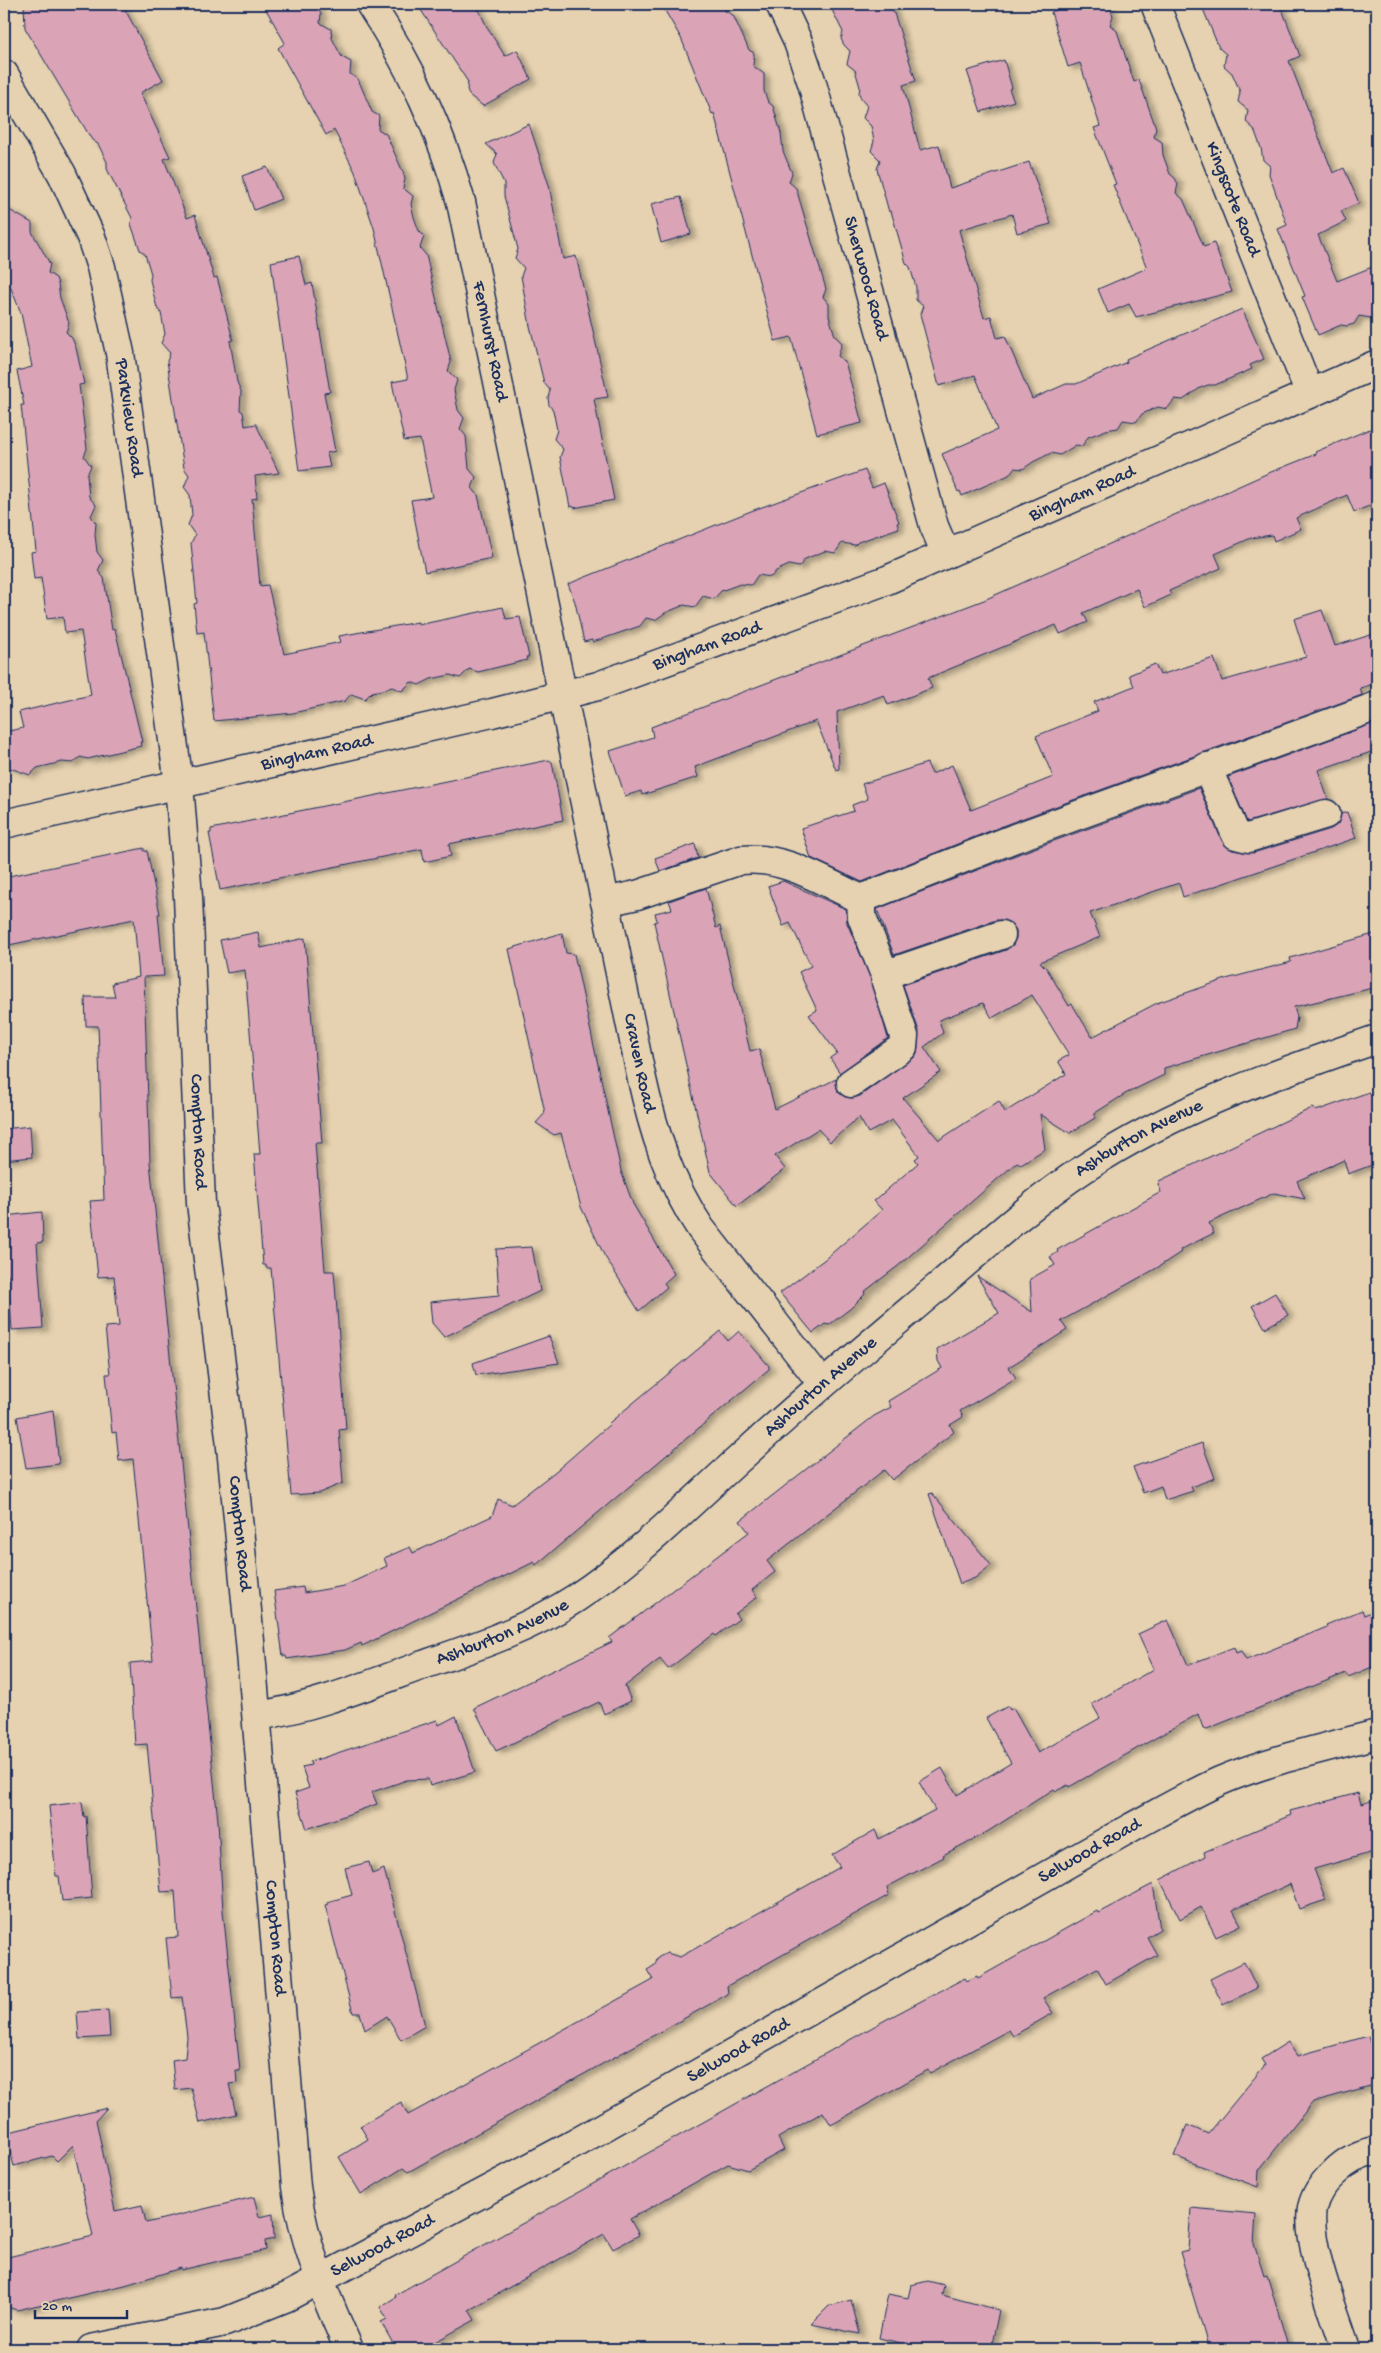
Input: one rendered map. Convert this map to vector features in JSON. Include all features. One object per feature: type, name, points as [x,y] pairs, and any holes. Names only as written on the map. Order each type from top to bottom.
[{"type":"street","name":"Fernhurst Road","points":[[370,4],[431,113],[448,156],[461,202],[562,696]]},
{"type":"street","name":"Sherwood Road","points":[[780,4],[798,42],[812,83],[932,516],[946,554]]},
{"type":"street","name":"Kingscote Road","points":[[1155,4],[1310,394]]},
{"type":"street","name":"Parkview Road","points":[[4,74],[62,174],[88,230],[101,266],[120,353],[179,784]]},
{"type":"street","name":"Bingham Road","points":[[4,824],[562,696],[614,680],[862,591],[1377,364]]},
{"type":"street","name":"Craven Road","points":[[562,696],[648,1110],[671,1176],[688,1209],[706,1236],[822,1383]]},
{"type":"street","points":[[605,902],[637,895],[741,860],[754,858],[779,861],[861,899],[1015,838],[1377,706]]},
{"type":"street","points":[[1207,767],[1236,835],[1240,838],[1248,838],[1326,814]]},
{"type":"street","name":"Compton Road","points":[[179,784],[188,897],[201,1196],[234,1471],[258,1716],[296,2187],[300,2220],[320,2281],[349,2349]]},
{"type":"street","points":[[861,899],[862,916],[883,970],[887,974]]},
{"type":"street","points":[[887,974],[1001,935]]},
{"type":"street","points":[[851,1083],[903,1047],[904,1036],[886,982],[887,974]]},
{"type":"street","name":"Ashburton Avenue","points":[[258,1716],[289,1711],[323,1701],[466,1650],[518,1629],[566,1604],[631,1556],[822,1383],[1034,1205],[1084,1168],[1126,1141],[1175,1115],[1240,1088],[1377,1039]]},
{"type":"street","name":"Selwood Road","points":[[91,2349],[225,2322],[267,2307],[320,2281],[574,2144],[1180,1801],[1221,1781],[1250,1770],[1377,1734]]},
{"type":"street","points":[[1346,2349],[1313,2238],[1312,2208],[1318,2193],[1341,2166],[1365,2152],[1377,2151]]},
{"type":"building","points":[[24,4],[122,4],[163,80],[140,93],[170,157],[164,159],[187,218],[195,215],[214,278],[217,277],[233,340],[230,341],[237,382],[241,391],[240,410],[243,412],[245,426],[256,424],[279,473],[255,476],[257,498],[252,499],[260,586],[268,585],[284,654],[341,642],[339,636],[418,622],[418,625],[503,607],[506,619],[520,617],[529,657],[526,657],[527,660],[478,672],[469,669],[460,678],[450,675],[431,679],[419,685],[411,682],[402,691],[392,687],[372,692],[365,699],[351,694],[345,701],[293,713],[214,721],[204,632],[197,633],[194,604],[197,603],[191,543],[195,535],[188,525],[192,515],[190,495],[184,487],[189,475],[184,468],[167,361],[170,353],[161,343],[165,334],[161,313],[157,308],[150,280],[151,274],[145,254],[140,250],[131,224],[132,218],[107,169],[107,162],[98,144],[92,140],[25,28]]},
{"type":"building","points":[[263,4],[315,4],[321,14],[320,23],[331,29],[332,38],[342,57],[351,62],[350,74],[358,79],[372,112],[379,116],[378,129],[386,134],[403,172],[405,179],[403,188],[413,196],[411,204],[414,217],[419,231],[424,236],[420,248],[426,255],[451,362],[448,371],[457,380],[454,390],[458,410],[464,418],[460,429],[466,436],[469,469],[476,477],[472,488],[478,495],[492,558],[425,572],[411,500],[432,497],[420,439],[404,441],[392,382],[408,379],[374,228],[355,172],[334,130],[326,135],[278,48],[285,43]]},
{"type":"building","points":[[417,4],[476,4],[488,29],[505,56],[517,50],[531,79],[483,106],[469,95],[467,89],[468,82]]},
{"type":"building","points":[[661,4],[725,4],[725,11],[733,15],[749,50],[754,53],[753,66],[764,74],[764,91],[768,102],[773,106],[781,133],[783,151],[792,173],[789,182],[796,188],[826,289],[823,297],[829,304],[829,316],[835,336],[842,343],[838,356],[845,362],[862,423],[817,434],[791,337],[775,341],[714,113],[712,114],[681,38]]},
{"type":"building","points":[[829,4],[891,4],[916,81],[903,85],[920,150],[939,145],[950,188],[1029,162],[1051,224],[1017,233],[1012,214],[959,230],[984,318],[991,316],[997,338],[1005,336],[1032,399],[1066,384],[1076,384],[1127,362],[1126,359],[1242,309],[1264,359],[1250,365],[1252,369],[1215,385],[1200,388],[1183,400],[1175,399],[1167,409],[1158,407],[1142,414],[1136,422],[1123,420],[1118,428],[1106,430],[1088,437],[1082,446],[1076,445],[1060,455],[1051,453],[1023,469],[1014,468],[1009,475],[962,496],[960,491],[958,492],[942,454],[997,430],[975,375],[939,386],[920,314],[923,306],[916,300],[916,287],[910,267],[906,263],[891,211],[889,212],[877,169],[880,160],[871,151],[874,141],[871,126],[863,118],[867,106],[859,93],[860,87],[855,70],[847,64],[850,51],[841,39],[843,32]]},
{"type":"building","points":[[1062,4],[1109,4],[1113,16],[1110,25],[1117,31],[1134,82],[1139,80],[1156,128],[1154,137],[1162,142],[1163,155],[1170,174],[1178,184],[1176,193],[1183,199],[1204,247],[1214,243],[1232,292],[1136,317],[1129,304],[1108,313],[1098,289],[1147,268],[1113,185],[1116,184],[1094,128],[1100,126],[1080,63],[1068,67],[1051,12],[1063,8]]},
{"type":"building","points":[[1201,4],[1280,4],[1300,56],[1289,61],[1333,173],[1344,168],[1359,203],[1341,211],[1346,221],[1318,235],[1337,281],[1377,265],[1377,319],[1359,316],[1354,324],[1341,325],[1318,335],[1302,297],[1305,296],[1278,229],[1287,225],[1269,174],[1270,166],[1263,160],[1254,129],[1246,122],[1248,110],[1238,102],[1240,92],[1232,73],[1224,66],[1226,54],[1219,48]]},
{"type":"building","points":[[1004,60],[1012,88],[1009,89],[1014,101],[981,112],[967,71]]},
{"type":"building","points":[[529,124],[549,185],[563,259],[576,256],[608,397],[594,399],[614,500],[574,508],[573,506],[570,507],[560,457],[563,449],[554,439],[557,430],[553,410],[549,405],[550,390],[544,383],[530,326],[521,276],[524,268],[515,258],[518,249],[504,196],[504,183],[494,163],[497,154],[486,144]]},
{"type":"building","points":[[267,167],[281,199],[254,210],[242,176]]},
{"type":"building","points":[[681,197],[691,234],[661,243],[651,204]]},
{"type":"building","points":[[4,207],[32,223],[32,232],[50,264],[48,273],[56,278],[60,298],[69,323],[66,332],[72,338],[76,348],[84,384],[79,385],[87,449],[84,456],[91,466],[87,475],[89,497],[96,505],[91,516],[96,523],[97,552],[103,560],[98,571],[104,578],[112,630],[115,629],[142,742],[140,742],[141,746],[88,759],[80,757],[73,763],[62,762],[37,768],[30,775],[4,766],[4,732],[23,728],[19,712],[91,695],[81,631],[65,633],[63,617],[47,619],[41,578],[34,579],[31,552],[36,551],[21,405],[24,405],[17,371],[32,367],[21,313],[4,271]]},
{"type":"building","points":[[299,256],[306,285],[312,283],[330,392],[324,393],[335,451],[327,453],[330,467],[299,471],[271,262]]},
{"type":"building","points":[[1377,426],[1377,503],[1354,512],[1347,495],[1296,518],[1301,529],[1274,541],[1272,535],[1251,538],[1215,554],[1221,568],[1169,591],[1171,595],[1145,607],[1137,589],[1083,613],[1088,622],[1060,634],[1056,625],[928,678],[932,688],[888,705],[884,695],[837,712],[839,769],[836,770],[816,721],[695,767],[698,777],[642,795],[641,791],[625,796],[610,751],[653,737],[651,727],[984,600]]},
{"type":"building","points":[[865,470],[872,488],[884,483],[899,522],[897,523],[899,528],[858,542],[855,545],[842,543],[835,553],[825,551],[805,559],[799,567],[789,565],[776,571],[771,577],[758,575],[751,585],[740,584],[721,591],[714,599],[703,596],[695,607],[684,605],[665,613],[655,620],[646,618],[640,626],[593,642],[592,640],[584,642],[575,602],[568,584],[751,511]]},
{"type":"building","points":[[1322,610],[1335,646],[1377,633],[1377,683],[1360,688],[1362,695],[1010,823],[862,882],[811,858],[801,828],[854,811],[852,805],[868,799],[862,784],[927,763],[932,774],[952,765],[971,810],[1053,777],[1036,736],[1098,711],[1094,702],[1134,686],[1129,675],[1155,664],[1160,675],[1214,658],[1222,681],[1306,657],[1294,619]]},
{"type":"building","points":[[1372,724],[1377,740],[1377,750],[1318,770],[1328,799],[1247,822],[1228,777]]},
{"type":"building","points":[[549,760],[552,762],[563,820],[449,844],[451,856],[424,862],[422,849],[220,890],[209,833],[211,833],[211,829]]},
{"type":"building","points":[[1199,788],[1222,841],[1232,850],[1253,853],[1331,829],[1338,824],[1341,814],[1347,812],[1356,838],[1183,897],[1179,883],[1090,913],[1100,937],[1040,962],[1047,969],[1069,1006],[1072,1004],[1092,1037],[1157,1003],[1226,979],[1291,962],[1290,958],[1377,933],[1377,987],[1294,1007],[1297,1017],[1295,1029],[1164,1068],[1164,1075],[1125,1094],[1095,1113],[1095,1118],[1070,1133],[1040,1114],[1045,1149],[1021,1164],[1017,1162],[898,1266],[864,1292],[865,1294],[851,1308],[829,1325],[825,1324],[813,1333],[780,1293],[825,1259],[882,1210],[874,1201],[918,1163],[915,1159],[919,1156],[892,1120],[868,1133],[859,1117],[830,1142],[818,1129],[775,1156],[785,1169],[737,1206],[710,1172],[654,922],[657,921],[655,913],[672,909],[669,901],[706,888],[716,928],[720,926],[750,1051],[759,1049],[775,1109],[836,1079],[838,1092],[845,1097],[853,1098],[860,1096],[917,1054],[919,1031],[903,985],[1006,950],[1013,945],[1016,938],[1016,930],[1012,924],[1004,920],[996,920],[894,955],[877,909],[1021,853]],"holes":[[[1032,995],[1069,1055],[1058,1061],[1066,1074],[1005,1112],[999,1101],[939,1140],[903,1098],[941,1072],[924,1047],[943,1033],[939,1020],[983,1003],[992,1018]]]},
{"type":"building","points":[[695,844],[698,858],[660,871],[655,858]]},
{"type":"building","points":[[144,848],[144,851],[147,851],[160,914],[158,914],[164,976],[144,977],[150,1162],[218,1821],[223,1911],[240,2071],[236,2071],[237,2083],[229,2084],[236,2114],[200,2123],[191,2088],[175,2090],[172,2060],[185,2058],[187,2037],[182,1997],[172,1998],[166,1938],[178,1937],[175,1891],[161,1892],[147,1744],[135,1745],[130,1663],[153,1661],[133,1459],[119,1461],[116,1432],[112,1433],[109,1404],[106,1374],[110,1374],[105,1327],[119,1326],[114,1276],[98,1277],[90,1201],[104,1200],[98,1026],[86,1026],[85,997],[115,997],[112,983],[139,977],[134,919],[4,946],[4,877]]},
{"type":"building","points":[[783,881],[846,909],[847,923],[871,979],[888,1038],[840,1073],[830,1058],[837,1053],[809,1015],[817,1010],[799,972],[811,966],[790,923],[783,926],[768,886]]},
{"type":"building","points":[[258,932],[261,948],[305,938],[322,1143],[315,1143],[325,1271],[334,1271],[346,1429],[339,1430],[343,1483],[319,1493],[291,1495],[271,1268],[266,1268],[266,1265],[263,1265],[254,1154],[260,1154],[245,970],[227,973],[220,940]]},
{"type":"building","points":[[562,933],[566,953],[574,954],[621,1171],[633,1204],[674,1274],[664,1283],[667,1287],[639,1311],[604,1255],[581,1207],[561,1133],[554,1135],[536,1123],[545,1113],[509,949]]},
{"type":"building","points":[[1369,1092],[1370,1095],[1377,1092],[1377,1163],[1348,1174],[1344,1160],[1297,1181],[1305,1199],[1274,1193],[1209,1223],[1214,1233],[1180,1250],[1181,1252],[1157,1268],[1061,1321],[1067,1330],[1009,1367],[1016,1378],[960,1411],[963,1417],[950,1425],[954,1432],[892,1480],[884,1470],[767,1561],[775,1572],[752,1590],[757,1597],[735,1614],[739,1619],[716,1636],[714,1634],[668,1669],[660,1659],[625,1686],[631,1701],[604,1714],[599,1702],[496,1751],[474,1708],[612,1642],[609,1638],[749,1532],[740,1521],[874,1416],[891,1407],[888,1401],[942,1368],[938,1361],[937,1349],[999,1313],[977,1276],[1032,1312],[1030,1279],[1055,1265],[1050,1257],[1058,1252],[1057,1250],[1161,1192],[1158,1184],[1159,1181],[1312,1108],[1316,1111]]},
{"type":"building","points":[[30,1126],[32,1157],[4,1160],[4,1129]]},
{"type":"building","points":[[42,1212],[43,1242],[37,1243],[43,1328],[12,1330],[8,1275],[4,1275],[4,1216]]},
{"type":"building","points":[[532,1247],[540,1291],[444,1337],[432,1323],[430,1302],[499,1295],[496,1249]]},
{"type":"building","points":[[1275,1293],[1288,1315],[1265,1328],[1252,1306]]},
{"type":"building","points":[[720,1331],[728,1341],[739,1331],[769,1366],[769,1369],[536,1565],[534,1562],[362,1646],[361,1643],[345,1650],[287,1659],[286,1656],[283,1656],[274,1591],[303,1587],[304,1593],[344,1586],[387,1566],[384,1558],[410,1547],[413,1553],[492,1516],[498,1499],[512,1505],[557,1470],[609,1423]]},
{"type":"building","points":[[549,1336],[559,1363],[476,1375],[473,1363]]},
{"type":"building","points":[[53,1410],[59,1464],[26,1468],[17,1417]]},
{"type":"building","points":[[1202,1443],[1215,1478],[1191,1487],[1193,1491],[1165,1500],[1161,1486],[1143,1493],[1133,1467]]},
{"type":"building","points":[[932,1493],[991,1565],[975,1578],[960,1584],[929,1494]]},
{"type":"building","points":[[1362,1610],[1364,1615],[1377,1610],[1377,1665],[1348,1677],[1346,1673],[1207,1729],[1203,1728],[1198,1714],[1069,1787],[1068,1785],[1056,1791],[1054,1789],[987,1832],[887,1887],[889,1895],[727,1986],[728,1994],[408,2172],[403,2168],[361,2194],[339,2157],[368,2139],[360,2126],[401,2102],[408,2115],[653,1980],[647,1970],[655,1965],[657,1958],[667,1953],[680,1957],[840,1867],[832,1855],[875,1830],[879,1839],[935,1810],[919,1782],[942,1768],[957,1795],[1011,1763],[986,1718],[1008,1706],[1010,1710],[1013,1708],[1038,1753],[1100,1718],[1092,1704],[1154,1669],[1138,1634],[1168,1620],[1188,1665],[1234,1647],[1236,1653],[1241,1651],[1246,1660],[1327,1627],[1326,1625]]},
{"type":"building","points":[[456,1716],[475,1772],[430,1786],[428,1779],[407,1780],[372,1792],[377,1804],[307,1829],[295,1793],[309,1788],[302,1767],[311,1765],[310,1762],[437,1720],[439,1725]]},
{"type":"building","points":[[1358,1793],[1361,1804],[1377,1799],[1377,1851],[1314,1869],[1326,1900],[1299,1909],[1290,1884],[1233,1910],[1241,1925],[1216,1937],[1201,1907],[1180,1919],[1160,1880],[1205,1856],[1204,1852],[1291,1815],[1290,1811]]},
{"type":"building","points":[[82,1802],[84,1817],[86,1816],[92,1898],[62,1901],[59,1876],[56,1876],[49,1806]]},
{"type":"building","points":[[369,1862],[372,1874],[384,1869],[425,2026],[401,2040],[387,2016],[365,2030],[360,2013],[353,2013],[325,1905],[328,1904],[327,1902],[352,1895],[345,1868]]},
{"type":"building","points":[[1153,1884],[1160,1929],[1147,1937],[1157,1955],[1106,1984],[1097,1968],[1043,1998],[1053,2013],[1013,2036],[1009,2030],[930,2073],[928,2070],[831,2125],[823,2112],[778,2138],[784,2150],[748,2170],[728,2164],[630,2219],[639,2235],[613,2249],[604,2234],[469,2310],[475,2320],[422,2349],[396,2349],[381,2322],[387,2319],[380,2307],[396,2297],[395,2295],[887,2019],[965,1978],[967,1981],[977,1976],[978,1978],[1097,1911],[1098,1913]]},
{"type":"building","points":[[1244,1962],[1257,1988],[1223,2005],[1210,1979]]},
{"type":"building","points":[[108,2010],[110,2037],[79,2039],[77,2012]]},
{"type":"building","points":[[1368,2036],[1373,2054],[1377,2052],[1377,2084],[1313,2102],[1259,2170],[1258,2187],[1174,2156],[1187,2125],[1208,2134],[1265,2065],[1261,2059],[1288,2042],[1297,2056]]},
{"type":"building","points":[[107,2108],[96,2120],[115,2211],[142,2205],[146,2223],[254,2197],[259,2217],[273,2214],[274,2239],[265,2241],[266,2250],[181,2270],[181,2268],[125,2285],[17,2310],[4,2306],[4,2258],[93,2236],[73,2145],[57,2161],[52,2156],[14,2166],[5,2133]]},
{"type":"building","points":[[1191,2208],[1256,2214],[1254,2244],[1264,2276],[1267,2275],[1289,2349],[1209,2349],[1180,2252],[1188,2250]]},
{"type":"building","points":[[928,2281],[944,2285],[942,2295],[999,2310],[991,2349],[928,2349],[879,2338],[888,2294],[908,2298],[911,2285]]},
{"type":"building","points":[[851,2300],[860,2334],[811,2324],[829,2306]]}]
